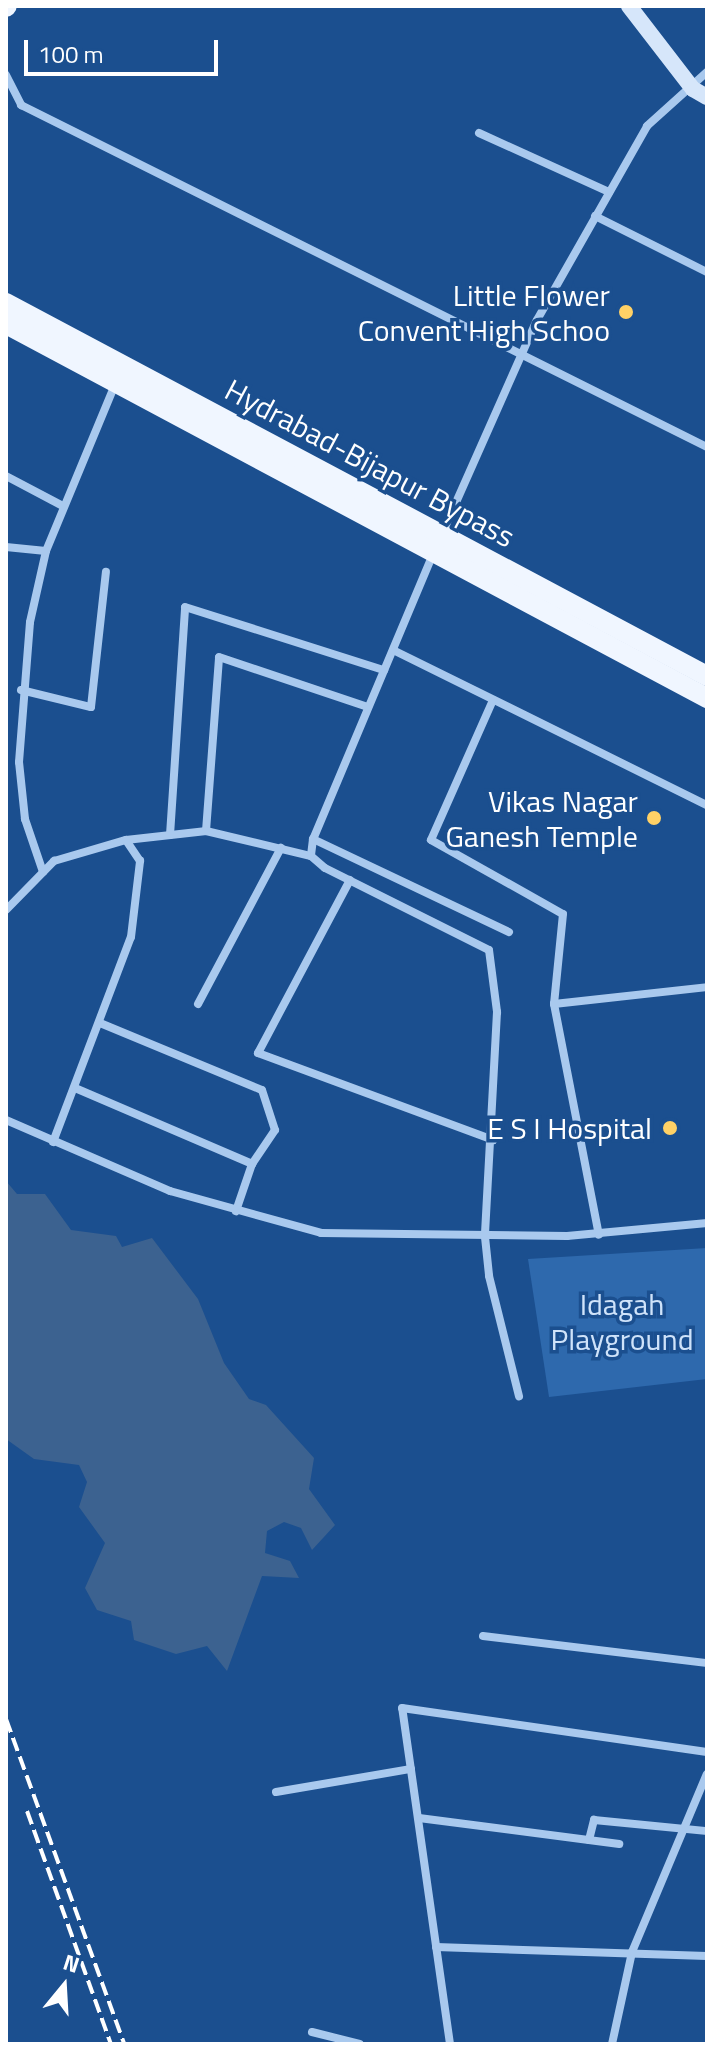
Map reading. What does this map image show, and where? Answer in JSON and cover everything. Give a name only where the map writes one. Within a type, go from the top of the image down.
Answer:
[{"type":"main road","points":[[629,6],[700,93]]},
{"type":"main road","name":"Hydrabad-Bijapur Bypass","points":[[6,303],[438,543],[707,676]]},
{"type":"main road","points":[[6,324],[438,543],[707,698]]},
{"type":"street","points":[[311,856],[313,839],[368,707],[523,351],[647,126],[700,93],[707,72]]},
{"type":"street","points":[[6,75],[21,105],[523,351],[707,447]]},
{"type":"street","points":[[479,133],[609,192]]},
{"type":"street","points":[[595,216],[707,272]]},
{"type":"street","points":[[43,872],[25,819],[19,762],[21,690],[46,551],[116,381]]},
{"type":"street","points":[[6,476],[63,506]]},
{"type":"street","points":[[6,547],[46,551]]},
{"type":"street","points":[[21,690],[91,707],[106,572]]},
{"type":"street","points":[[170,835],[185,607],[384,670]]},
{"type":"street","points":[[393,650],[707,805]]},
{"type":"street","points":[[206,831],[219,657],[368,707]]},
{"type":"street","points":[[493,700],[431,840],[563,914],[554,1004],[599,1235]]},
{"type":"street","points":[[6,910],[54,861],[126,840],[206,831],[311,856],[350,880],[489,950],[497,1012],[493,1140],[485,1237],[489,1276],[519,1396]]},
{"type":"street","points":[[313,839],[509,932]]},
{"type":"street","points":[[53,1142],[100,1023],[139,900],[140,861],[126,840]]},
{"type":"street","points":[[198,1004],[281,848]]},
{"type":"street","points":[[350,880],[258,1053],[493,1140]]},
{"type":"street","points":[[554,1004],[707,987]]},
{"type":"street","points":[[100,1023],[262,1090],[275,1130],[252,1164],[236,1211]]},
{"type":"street","points":[[75,1088],[252,1164]]},
{"type":"street","points":[[6,1120],[170,1191],[321,1233],[485,1237],[599,1235],[707,1223]]},
{"type":"street","points":[[483,1636],[707,1663]]},
{"type":"street","points":[[450,2044],[402,1708],[707,1752]]},
{"type":"street","points":[[276,1792],[411,1769]]},
{"type":"street","points":[[612,2044],[632,1952],[686,1831],[707,1774]]},
{"type":"street","points":[[419,1818],[619,1844]]},
{"type":"street","points":[[589,1840],[594,1820],[707,1831]]},
{"type":"street","points":[[436,1947],[707,1956]]},
{"type":"street","points":[[312,2032],[360,2044]]},
{"type":"green space","name":"Idagah Playground","points":[[707,1248],[707,1379],[549,1397],[528,1259]]},
{"type":"shaded area","points":[[6,1181],[17,1194],[45,1194],[71,1230],[116,1236],[122,1247],[152,1238],[198,1299],[224,1363],[249,1399],[266,1405],[314,1458],[309,1489],[335,1525],[312,1550],[301,1528],[284,1522],[267,1531],[265,1553],[290,1561],[299,1578],[262,1576],[227,1671],[207,1646],[176,1654],[134,1640],[131,1621],[97,1610],[85,1588],[105,1543],[79,1507],[87,1482],[79,1465],[34,1459],[6,1439]]},
{"type":"railway","points":[[6,1719],[124,2044]]},
{"type":"railway","points":[[27,1811],[111,2044]]},
{"type":"place","name":"Little Flower Convent High Schoo","points":[[626,312]]},
{"type":"place","name":"Vikas Nagar Ganesh Temple","points":[[654,818]]},
{"type":"place","name":"E S I Hospital","points":[[670,1128]]}]
